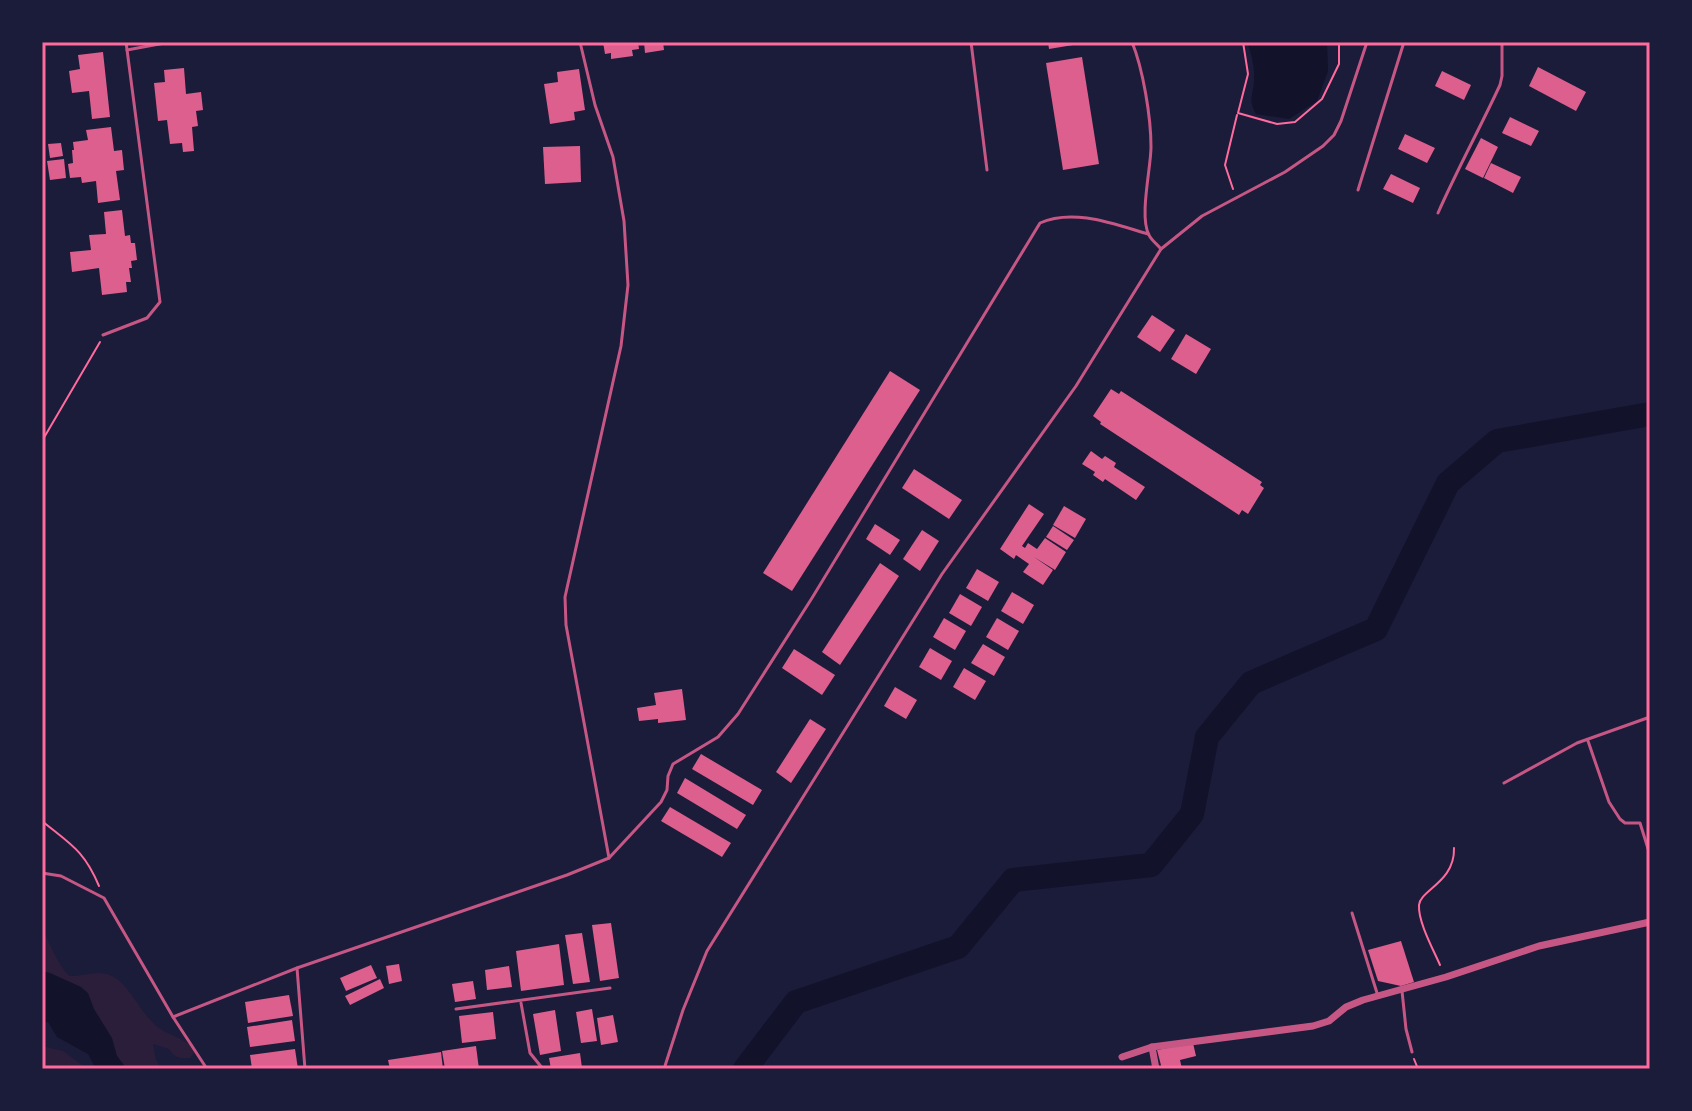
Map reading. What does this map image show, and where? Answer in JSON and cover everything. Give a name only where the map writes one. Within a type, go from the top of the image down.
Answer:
[{"type":"street","points":[[1122,1057],[1152,1047],[1313,1026],[1329,1021],[1346,1007],[1539,946],[1650,922]]},
{"type":"street","points":[[1152,1047],[1156,1069]]},
{"type":"lane","points":[[103,335],[147,318],[160,302],[126,42]]},
{"type":"lane","points":[[127,50],[170,42]]},
{"type":"lane","points":[[580,42],[595,105],[613,157],[624,221],[628,285],[621,346],[565,597],[566,625],[609,858]]},
{"type":"lane","points":[[971,42],[987,170]]},
{"type":"lane","points":[[1132,42],[1138,57],[1151,147],[1145,202],[1148,234]]},
{"type":"lane","points":[[664,1069],[707,951],[942,574],[1076,386],[1161,249],[1202,216],[1285,172],[1334,135],[1367,42]]},
{"type":"lane","points":[[1358,190],[1404,42]]},
{"type":"lane","points":[[1438,213],[1500,85],[1502,42]]},
{"type":"lane","points":[[173,1017],[297,968],[609,858],[661,802],[673,764],[718,737],[738,714],[1040,223],[1053,217],[1071,216],[1118,225],[1148,234],[1161,249]]},
{"type":"lane","points":[[1504,783],[1565,748],[1650,717]]},
{"type":"lane","points":[[1587,739],[1614,812],[1625,823],[1640,823],[1650,855]]},
{"type":"lane","points":[[42,873],[61,876],[104,898],[207,1069]]},
{"type":"lane","points":[[1352,913],[1378,997]]},
{"type":"lane","points":[[297,968],[305,1069]]},
{"type":"lane","points":[[456,1009],[610,988]]},
{"type":"lane","points":[[1402,991],[1412,1052]]},
{"type":"lane","points":[[521,1001],[530,1053],[543,1069]]},
{"type":"path","points":[[1235,198],[1225,165],[1248,74],[1243,42]]},
{"type":"path","points":[[1238,113],[1277,124],[1295,122],[1322,99],[1339,64],[1339,42]]},
{"type":"path","points":[[42,441],[103,335]]},
{"type":"path","points":[[42,821],[69,841],[90,864],[104,898]]},
{"type":"path","points":[[1446,977],[1429,941],[1419,905],[1420,900],[1445,876],[1454,859],[1454,848]]},
{"type":"shaded area","points":[[1247,42],[1327,42],[1328,71],[1317,101],[1289,119],[1256,114],[1252,101],[1254,67]]},
{"type":"shaded area","points":[[42,929],[69,976],[101,973],[112,976],[153,1022],[192,1047],[195,1052],[190,1058],[177,1057],[169,1049],[153,1044],[156,1060],[162,1069],[121,1069],[42,980]]},
{"type":"shaded area","points":[[42,971],[88,993],[112,1038],[117,1056],[127,1069],[96,1069],[88,1054],[57,1037],[48,1022],[42,1023]]},
{"type":"shaded area","points":[[42,1046],[63,1051],[87,1069],[45,1069]]},
{"type":"building","points":[[603,42],[638,42],[639,49],[632,50],[633,56],[611,59],[611,53],[605,54]]},
{"type":"building","points":[[644,42],[663,42],[664,50],[645,53]]},
{"type":"building","points":[[1048,42],[1079,42],[1079,44],[1049,49]]},
{"type":"building","points":[[103,52],[110,117],[92,119],[89,91],[72,93],[69,71],[80,69],[78,55]]},
{"type":"building","points":[[1082,57],[1099,164],[1063,170],[1046,63]]},
{"type":"building","points":[[1538,67],[1586,92],[1576,111],[1529,86]]},
{"type":"building","points":[[184,68],[186,94],[201,92],[203,110],[196,111],[198,126],[192,127],[194,151],[183,152],[182,143],[170,144],[167,120],[158,121],[154,83],[165,82],[164,70]]},
{"type":"building","points":[[579,69],[585,110],[574,112],[575,120],[550,124],[544,84],[558,82],[557,72]]},
{"type":"building","points":[[1442,71],[1471,85],[1464,100],[1435,86]]},
{"type":"building","points":[[1510,117],[1539,131],[1531,146],[1502,133]]},
{"type":"building","points":[[111,127],[114,151],[122,150],[124,170],[116,171],[120,200],[98,203],[96,181],[82,183],[81,177],[70,178],[68,164],[73,163],[73,142],[88,140],[86,130]]},
{"type":"building","points":[[1405,134],[1435,148],[1427,163],[1398,149]]},
{"type":"building","points":[[1481,138],[1498,147],[1483,178],[1465,169]]},
{"type":"building","points":[[61,143],[63,156],[50,158],[48,144]]},
{"type":"building","points":[[580,146],[581,182],[545,184],[543,147]]},
{"type":"building","points":[[64,159],[66,178],[50,180],[47,161]]},
{"type":"building","points":[[1491,163],[1521,177],[1513,193],[1484,178]]},
{"type":"building","points":[[1391,174],[1420,188],[1413,203],[1383,189]]},
{"type":"building","points":[[122,210],[125,236],[130,235],[131,243],[135,243],[137,260],[131,261],[131,282],[126,282],[127,292],[102,295],[99,268],[72,272],[70,252],[91,250],[89,235],[106,234],[104,212]]},
{"type":"building","points":[[1152,315],[1175,330],[1160,352],[1137,337]]},
{"type":"building","points":[[1186,334],[1211,349],[1196,374],[1171,359]]},
{"type":"building","points":[[890,371],[920,390],[792,591],[763,573]]},
{"type":"building","points":[[1111,389],[1119,394],[1121,391],[1262,482],[1260,485],[1264,488],[1248,514],[1242,510],[1239,515],[1100,424],[1093,416]]},
{"type":"building","points":[[1091,451],[1102,459],[1105,456],[1116,463],[1114,467],[1145,487],[1136,500],[1105,479],[1103,482],[1082,464]]},
{"type":"building","points":[[914,469],[962,500],[949,519],[902,488]]},
{"type":"building","points":[[1029,504],[1044,514],[1022,546],[1025,548],[1028,543],[1037,549],[1045,538],[1066,552],[1055,570],[1034,557],[1053,570],[1043,585],[1023,572],[1029,564],[1016,555],[1014,559],[1000,549]]},
{"type":"building","points":[[1064,506],[1086,519],[1075,538],[1053,525]]},
{"type":"building","points":[[875,524],[900,540],[890,555],[866,539]]},
{"type":"building","points":[[1053,526],[1074,540],[1067,550],[1046,537]]},
{"type":"building","points":[[922,530],[939,541],[920,571],[903,559]]},
{"type":"building","points":[[880,563],[899,576],[840,665],[822,652]]},
{"type":"building","points":[[977,569],[999,582],[988,601],[966,588]]},
{"type":"building","points":[[1012,592],[1034,605],[1023,624],[1001,611]]},
{"type":"building","points":[[960,594],[982,607],[971,626],[949,613]]},
{"type":"building","points":[[944,618],[966,631],[955,650],[933,637]]},
{"type":"building","points":[[997,618],[1019,631],[1008,650],[986,637]]},
{"type":"building","points":[[983,644],[1005,657],[994,676],[971,663]]},
{"type":"building","points":[[930,648],[952,661],[941,680],[919,667]]},
{"type":"building","points":[[794,649],[835,675],[822,695],[782,668]]},
{"type":"building","points":[[964,668],[986,681],[975,700],[953,687]]},
{"type":"building","points":[[895,687],[917,700],[906,719],[884,706]]},
{"type":"building","points":[[682,689],[686,720],[658,723],[658,719],[639,721],[637,708],[656,705],[654,693]]},
{"type":"building","points":[[810,719],[826,729],[791,783],[776,772]]},
{"type":"building","points":[[701,754],[762,790],[753,805],[692,769]]},
{"type":"building","points":[[685,778],[746,815],[737,829],[677,793]]},
{"type":"building","points":[[670,807],[731,843],[722,857],[661,821]]},
{"type":"building","points":[[611,923],[619,978],[600,981],[592,925]]},
{"type":"building","points":[[582,933],[590,982],[573,984],[565,935]]},
{"type":"building","points":[[1401,941],[1414,982],[1401,986],[1378,981],[1368,950]]},
{"type":"building","points":[[559,944],[564,985],[521,991],[516,951]]},
{"type":"building","points":[[399,964],[402,981],[389,984],[386,966]]},
{"type":"building","points":[[371,965],[377,978],[346,991],[340,978]]},
{"type":"building","points":[[509,966],[512,987],[487,990],[485,970]]},
{"type":"building","points":[[380,979],[384,988],[350,1005],[345,996]]},
{"type":"building","points":[[473,981],[476,999],[455,1002],[452,984]]},
{"type":"building","points":[[289,995],[293,1016],[248,1023],[245,1002]]},
{"type":"building","points":[[592,1009],[597,1041],[581,1043],[576,1012]]},
{"type":"building","points":[[555,1010],[561,1051],[540,1055],[533,1014]]},
{"type":"building","points":[[493,1012],[496,1039],[462,1043],[459,1016]]},
{"type":"building","points":[[613,1015],[618,1042],[601,1045],[597,1018]]},
{"type":"building","points":[[292,1020],[295,1041],[250,1047],[247,1027]]},
{"type":"building","points":[[1193,1043],[1196,1056],[1180,1060],[1182,1069],[1162,1069],[1157,1050]]},
{"type":"building","points":[[476,1046],[479,1069],[445,1069],[442,1051]]},
{"type":"building","points":[[295,1049],[298,1069],[252,1069],[250,1055]]},
{"type":"building","points":[[441,1052],[443,1069],[390,1069],[388,1060]]},
{"type":"building","points":[[580,1053],[582,1068],[551,1069],[549,1058]]},
{"type":"waterway","points":[[745,1069],[796,1002],[958,947],[1013,880],[1151,865],[1192,814],[1207,737],[1251,683],[1376,629],[1448,483],[1497,441],[1650,414]]}]
